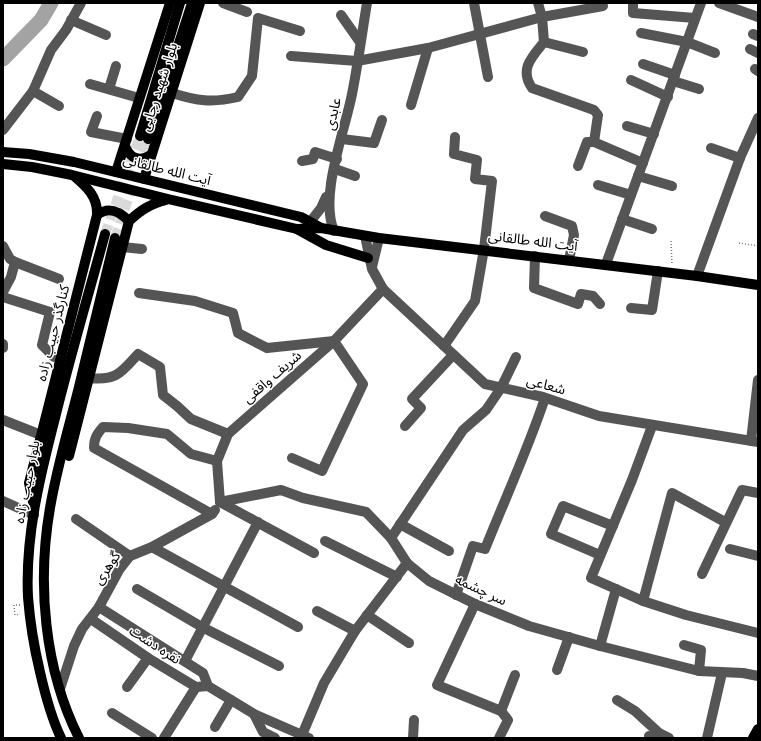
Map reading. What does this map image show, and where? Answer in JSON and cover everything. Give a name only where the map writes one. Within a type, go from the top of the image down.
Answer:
[{"type":"main road","name":"بلوار شهید رجایی","points":[[116,172],[170,3]]},
{"type":"main road","name":"بلوار شهید رجایی","points":[[180,3],[144,137],[192,3]]},
{"type":"main road","name":"بلوار شهید رجایی","points":[[144,178],[200,3]]},
{"type":"main road","points":[[126,143],[127,153],[135,158],[145,159],[151,155]]},
{"type":"main road","name":"آیت الله طالقانی","points":[[3,152],[29,154],[144,178],[301,217],[321,228]]},
{"type":"main road","name":"آیت الله طالقانی","points":[[3,164],[32,167],[72,175],[168,200],[297,229],[321,228],[379,238],[741,281],[758,281]]},
{"type":"main road","name":"کنارگذر حبیب زاده","points":[[34,511],[29,482],[97,215],[97,206],[93,195],[72,175]]},
{"type":"main road","points":[[50,509],[66,466],[129,221],[151,203],[168,200]]},
{"type":"main road","points":[[235,215],[238,201]]},
{"type":"main road","points":[[97,215],[108,210],[115,211],[129,221]]},
{"type":"main road","points":[[297,229],[326,245],[368,258]]},
{"type":"main road","name":"بلوار حبیب زاده","points":[[61,738],[44,693],[33,640],[28,596],[34,511],[43,462],[105,234]]},
{"type":"main road","name":"بلوار حبیب زاده","points":[[79,738],[71,723],[60,689],[48,638],[44,595],[50,509],[59,466],[115,238]]},
{"type":"main road","name":"آیت الله طالقانی","points":[[741,281],[758,285]]},
{"type":"main road","points":[[753,738],[758,730]]},
{"type":"street","points":[[3,130],[33,91],[51,50],[81,3]]},
{"type":"street","points":[[223,3],[247,12]]},
{"type":"street","name":"عابدی","points":[[334,231],[330,222],[328,209],[330,186],[352,93],[367,3]]},
{"type":"street","points":[[474,3],[481,33],[488,77]]},
{"type":"street","points":[[538,3],[542,17],[544,42],[530,58],[526,74],[527,80],[532,88],[594,110],[598,115],[594,142]]},
{"type":"street","points":[[606,264],[668,97],[700,3]]},
{"type":"street","points":[[719,3],[758,17]]},
{"type":"street","points":[[291,56],[357,61],[428,48],[542,17],[603,6]]},
{"type":"street","points":[[633,8],[695,18]]},
{"type":"street","points":[[341,15],[360,42]]},
{"type":"street","points":[[172,93],[191,99],[208,102],[238,97],[252,76],[258,18],[300,30]]},
{"type":"street","points":[[71,20],[106,36]]},
{"type":"street","points":[[641,33],[687,42],[715,53]]},
{"type":"street","points":[[544,42],[583,52]]},
{"type":"street","points":[[411,106],[428,48]]},
{"type":"street","points":[[643,64],[699,89]]},
{"type":"street","points":[[109,89],[116,66]]},
{"type":"street","points":[[631,80],[668,97]]},
{"type":"street","points":[[90,84],[139,98]]},
{"type":"street","points":[[33,91],[59,106]]},
{"type":"street","points":[[97,116],[91,132],[126,143]]},
{"type":"street","points":[[697,276],[740,158],[758,118]]},
{"type":"street","points":[[342,139],[374,143],[382,120]]},
{"type":"street","points":[[626,126],[654,134]]},
{"type":"street","points":[[444,346],[474,301],[484,250],[492,181],[475,179],[477,160],[454,154],[455,138]]},
{"type":"street","points":[[578,166],[587,142],[594,142],[643,163]]},
{"type":"street","points":[[711,148],[740,158]]},
{"type":"street","points":[[302,161],[313,159],[315,152],[355,176]]},
{"type":"street","points":[[638,176],[672,186]]},
{"type":"street","points":[[598,185],[631,195]]},
{"type":"street","points":[[310,222],[321,208],[330,186]]},
{"type":"street","points":[[545,216],[572,226],[574,236],[570,260]]},
{"type":"street","points":[[622,219],[652,229]]},
{"type":"street","name":"شعاعی","points":[[365,236],[368,258],[383,289],[485,384],[545,398],[599,416],[755,442]]},
{"type":"street","points":[[372,269],[379,238]]},
{"type":"street","points":[[3,246],[10,259],[15,262],[59,279]]},
{"type":"street","points":[[122,247],[142,249]]},
{"type":"street","points":[[535,256],[534,288],[578,304],[581,294],[593,296],[600,304]]},
{"type":"street","points":[[3,292],[11,277],[15,262]]},
{"type":"street","points":[[631,308],[652,310],[658,271]]},
{"type":"street","name":"شریف واقفی","points":[[220,502],[217,461],[228,434],[334,341],[383,289]]},
{"type":"street","points":[[139,293],[195,301],[233,313],[238,333],[267,348],[334,341],[363,384],[322,472],[292,458]]},
{"type":"street","points":[[3,297],[50,312],[42,345],[54,357]]},
{"type":"street","points":[[89,378],[104,380],[121,373],[138,354],[160,367],[163,395],[191,419],[228,434]]},
{"type":"street","points":[[405,426],[421,408],[412,399],[453,355]]},
{"type":"street","points":[[391,538],[463,430],[486,410],[501,388],[516,357]]},
{"type":"street","points":[[755,442],[758,380]]},
{"type":"street","points":[[456,595],[473,546],[485,549],[514,476],[532,438],[545,398]]},
{"type":"street","points":[[3,420],[41,435]]},
{"type":"street","points":[[652,426],[591,578],[643,601],[686,615],[758,633]]},
{"type":"street","points":[[212,514],[94,448],[95,437],[103,427],[128,428],[167,434],[191,454],[217,461]]},
{"type":"street","name":"سر چشمه","points":[[220,502],[281,490],[303,498],[366,512],[391,538],[407,563],[429,581],[475,604],[529,626],[698,671],[744,673],[758,676]]},
{"type":"street","points":[[702,574],[742,490],[758,493]]},
{"type":"street","points":[[643,601],[672,492],[726,522]]},
{"type":"street","points":[[3,500],[34,511]]},
{"type":"street","points":[[220,502],[314,553]]},
{"type":"street","name":"گوهری","points":[[60,689],[74,646],[82,630],[99,607],[119,570],[130,556],[152,547],[212,514],[220,502]]},
{"type":"street","points":[[600,556],[551,534],[563,506],[613,526]]},
{"type":"street","points":[[76,519],[130,556]]},
{"type":"street","points":[[185,661],[202,626],[258,522]]},
{"type":"street","points":[[400,524],[450,552]]},
{"type":"street","points":[[325,541],[397,576]]},
{"type":"street","points":[[152,547],[298,627]]},
{"type":"street","points":[[730,549],[758,556]]},
{"type":"street","points":[[305,737],[324,683],[355,631],[407,563]]},
{"type":"street","points":[[137,589],[202,626],[279,666]]},
{"type":"street","points":[[600,646],[616,589]]},
{"type":"street","points":[[475,604],[437,685],[501,711],[508,720],[499,738]]},
{"type":"street","name":"نقره دشت","points":[[99,607],[203,673],[208,686],[254,714],[305,737]]},
{"type":"street","points":[[317,610],[355,631]]},
{"type":"street","points":[[103,628],[105,618],[112,615]]},
{"type":"street","points":[[368,615],[409,643]]},
{"type":"street","name":"نقره دشت","points":[[91,619],[148,658],[196,687]]},
{"type":"street","points":[[557,670],[569,637]]},
{"type":"street","points":[[684,644],[701,650],[698,671]]},
{"type":"street","points":[[127,687],[148,658]]},
{"type":"street","points":[[707,738],[722,673]]},
{"type":"street","points":[[501,711],[515,675]]},
{"type":"street","points":[[164,738],[196,687],[208,686]]},
{"type":"street","points":[[215,727],[231,700]]},
{"type":"street","points":[[617,700],[635,711],[659,733],[669,738]]},
{"type":"street","points":[[112,713],[152,738]]},
{"type":"street","points":[[254,714],[261,735],[274,738]]},
{"type":"street","points":[[413,738],[414,720]]},
{"type":"path","points":[[671,241],[673,273]]},
{"type":"path","points":[[739,243],[758,246]]},
{"type":"path","points":[[14,605],[15,615]]},
{"type":"waterway","points":[[3,59],[41,20],[51,3]]},
{"type":"tunnel","points":[[105,234],[140,136]]},
{"type":"tunnel","points":[[115,238],[148,139]]}]
